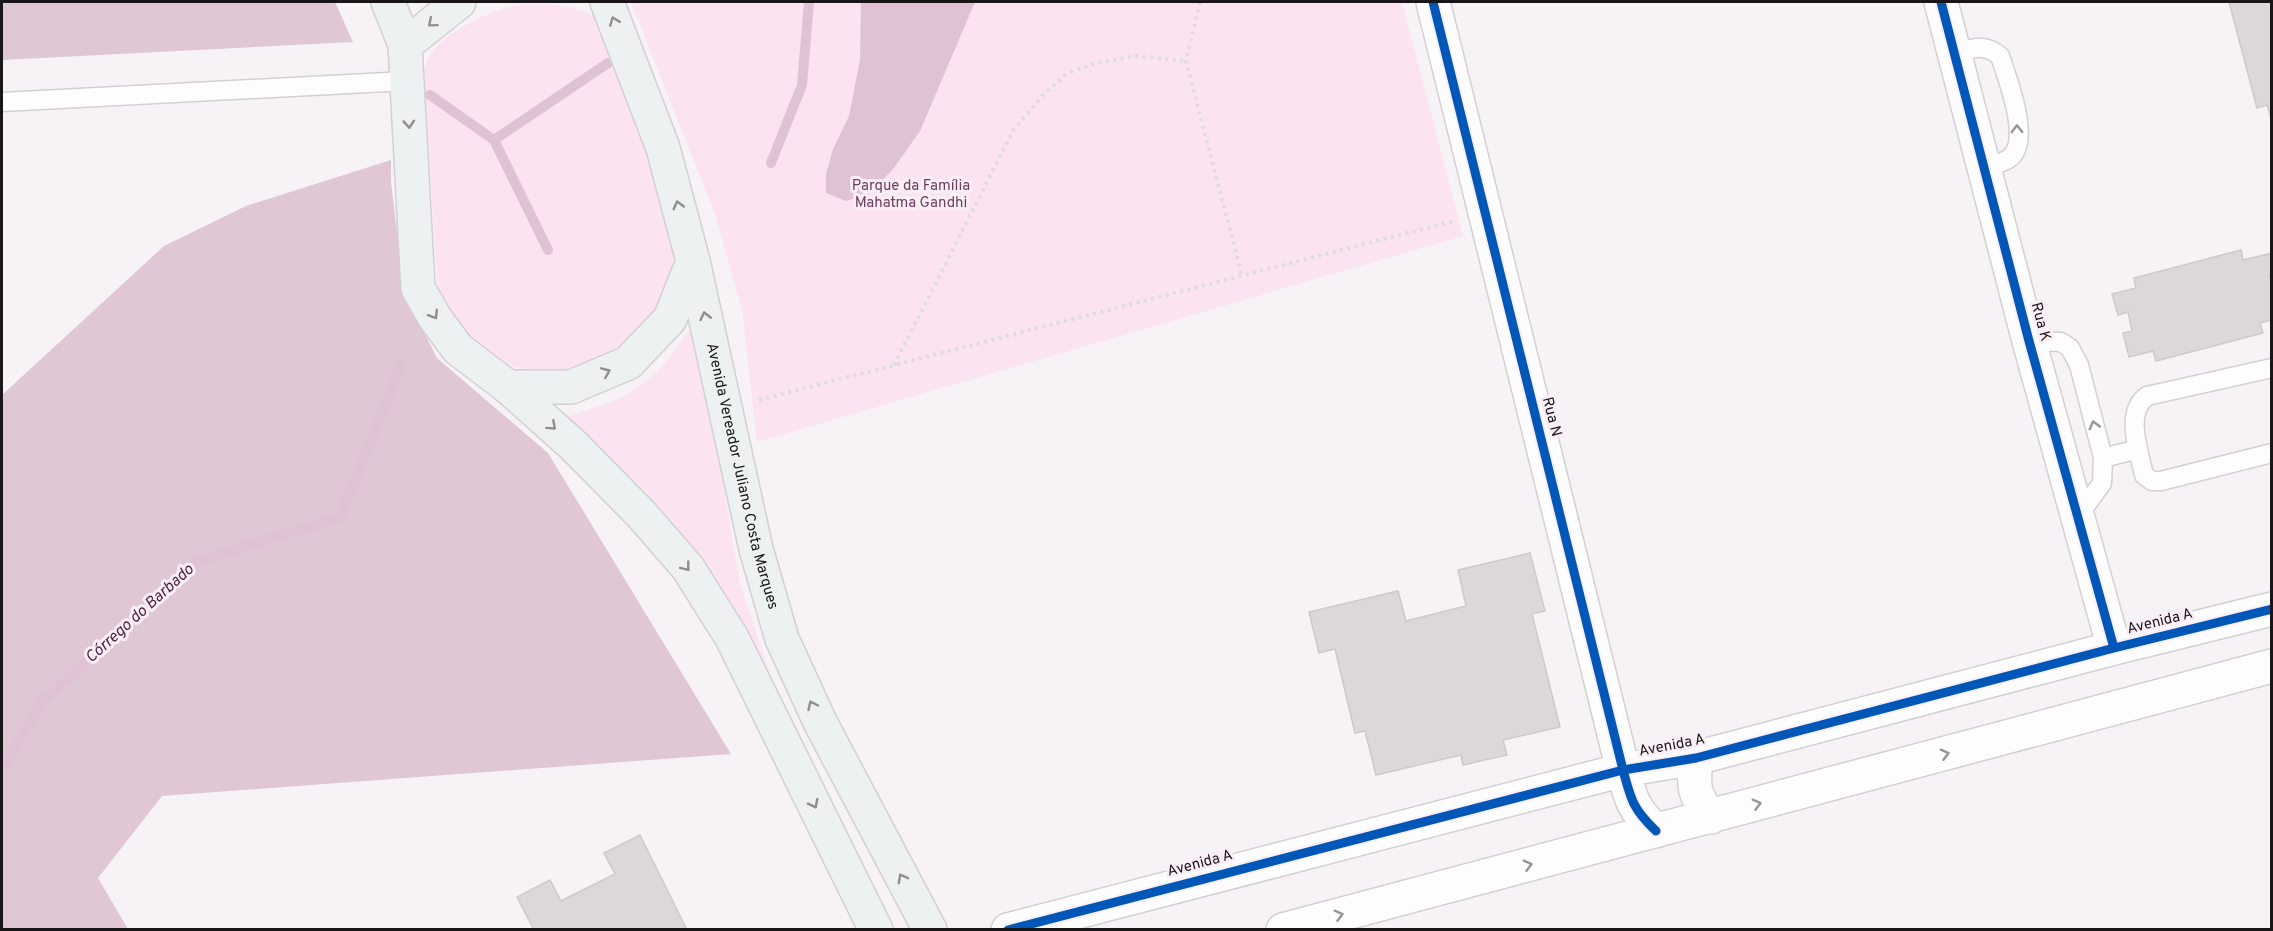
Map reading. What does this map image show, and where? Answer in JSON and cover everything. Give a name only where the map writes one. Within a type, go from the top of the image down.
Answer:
[{"type":"main road","points":[[388,2],[405,45],[418,288],[435,318],[458,349],[508,387],[573,445],[640,514],[688,568],[732,638],[876,930]]},
{"type":"main road","points":[[405,45],[459,2]]},
{"type":"main road","name":"Avenida Vereador Juliano Costa Marques","points":[[607,2],[663,148],[693,261],[756,549],[782,639],[820,722],[930,930]]},
{"type":"main road","points":[[508,387],[571,387],[628,363],[670,319],[693,261]]},
{"type":"street","name":"Rua N","points":[[1433,2],[1623,770],[1635,807],[1656,831]]},
{"type":"street","name":"Rua K","points":[[1941,2],[2029,341],[2114,648]]},
{"type":"street","name":"Avenida A","points":[[1008,930],[1623,770],[1696,758],[2271,609]]},
{"type":"street","points":[[1282,930],[2271,666]]},
{"type":"street","points":[[1696,758],[1694,790],[1698,801],[1711,817]]},
{"type":"lane","points":[[1954,53],[1982,46],[1993,50],[2000,56],[2017,113],[2019,129],[2017,146],[2012,156],[1999,163],[1984,166]]},
{"type":"lane","points":[[2,102],[406,81]]},
{"type":"lane","points":[[2029,341],[2061,342],[2070,348],[2079,365],[2103,458],[2102,483],[2078,516]]},
{"type":"lane","points":[[2271,368],[2147,396],[2141,401],[2134,414],[2144,475],[2152,481],[2161,481],[2271,453]]},
{"type":"lane","points":[[2103,458],[2138,449]]},
{"type":"path","points":[[1200,2],[1186,61],[1242,276]]},
{"type":"path","points":[[894,366],[1014,129],[1044,94],[1068,72],[1096,63],[1136,56],[1186,61]]},
{"type":"path","points":[[726,409],[1485,213]]},
{"type":"green space","name":"Parque da Família Mahatma Gandhi","points":[[631,2],[1402,2],[1463,236],[757,442],[742,310],[716,217]]},
{"type":"green space","points":[[523,4],[573,8],[601,20],[664,192],[675,237],[670,281],[654,313],[619,353],[578,370],[552,373],[515,367],[481,350],[444,307],[437,280],[424,72],[427,61],[438,45],[460,29],[485,16]]},
{"type":"green space","points":[[696,321],[740,584],[779,701],[716,585],[647,493],[567,417],[603,405],[646,382],[670,357]]},
{"type":"shaded area","points":[[2,2],[335,2],[353,42],[2,60]]},
{"type":"shaded area","points":[[861,2],[975,2],[920,131],[894,168],[870,193],[846,201],[826,193],[826,174],[833,149],[849,116],[860,60]]},
{"type":"shaded area","points":[[391,160],[391,182],[404,292],[437,358],[548,453],[731,754],[162,796],[98,878],[128,929],[2,930],[2,395],[164,246],[246,206]]},
{"type":"building","points":[[2229,2],[2272,2],[2272,121],[2267,105],[2257,108]]},
{"type":"building","points":[[2241,250],[2243,260],[2272,253],[2272,275],[2269,275],[2272,284],[2272,320],[2260,323],[2263,333],[2156,361],[2153,351],[2129,357],[2123,333],[2132,331],[2128,312],[2118,315],[2112,294],[2136,288],[2134,278]]},
{"type":"building","points":[[1530,553],[1545,611],[1532,614],[1560,727],[1503,740],[1507,755],[1463,765],[1461,755],[1376,775],[1365,731],[1355,733],[1335,649],[1319,653],[1309,612],[1398,591],[1406,621],[1466,606],[1458,570]]},
{"type":"building","points":[[640,835],[687,930],[534,930],[517,897],[550,880],[561,901],[615,874],[604,853]]},
{"type":"waterway","name":"Córrego do Barbado","points":[[771,163],[802,85],[809,2]]},
{"type":"waterway","points":[[430,95],[494,140],[608,63]]},
{"type":"waterway","points":[[494,140],[548,250]]},
{"type":"waterway","name":"Córrego do Barbado","points":[[2,770],[42,702],[198,561],[340,517],[401,366]]},
{"type":"cycle path","points":[[1433,2],[1626,780],[1638,810],[1656,831]]},
{"type":"cycle path","points":[[1941,2],[2029,341],[2114,648]]},
{"type":"cycle path","points":[[1008,930],[1623,770],[1696,758],[2114,648],[2272,609]]}]
